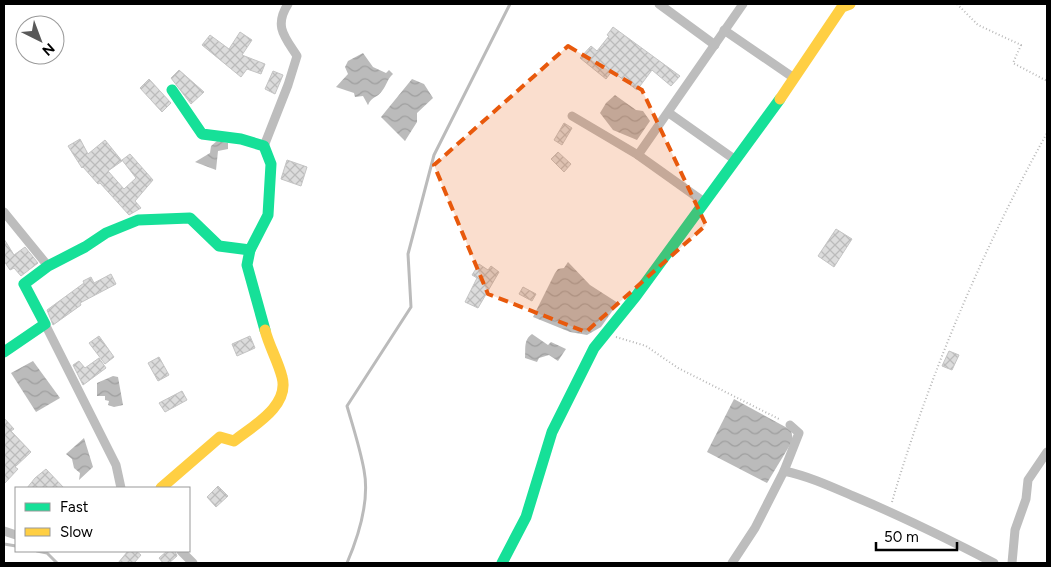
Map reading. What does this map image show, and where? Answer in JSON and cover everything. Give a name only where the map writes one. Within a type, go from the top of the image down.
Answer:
[{"type":"street","points":[[162,487],[220,437],[234,441],[267,416],[279,402],[283,379],[268,341],[247,264],[250,250],[268,214],[271,164],[264,146],[288,86],[297,56],[282,32],[280,16],[288,4]]},
{"type":"street","points":[[659,4],[715,45]]},
{"type":"street","points":[[638,155],[669,113],[742,4]]},
{"type":"street","points":[[502,563],[526,517],[542,470],[552,432],[582,372],[604,335],[636,296],[734,158],[794,78],[842,7],[850,4]]},
{"type":"street","points":[[724,30],[794,78]]},
{"type":"street","points":[[172,90],[202,134],[241,140],[264,146]]},
{"type":"street","points":[[669,113],[734,158]]},
{"type":"street","points":[[572,116],[638,155],[704,202]]},
{"type":"street","points":[[4,212],[48,266]]},
{"type":"street","points":[[121,487],[116,465],[24,284],[48,266],[85,247],[106,233],[138,220],[190,218],[219,246],[250,250]]},
{"type":"street","points":[[4,352],[45,324]]},
{"type":"street","points":[[732,563],[755,528],[784,470],[799,433],[790,425]]},
{"type":"street","points":[[1012,563],[1015,530],[1026,499],[1028,480],[1047,452]]},
{"type":"street","points":[[784,470],[801,474],[889,512],[994,563]]},
{"type":"street","points":[[182,552],[193,563]]},
{"type":"path","points":[[957,4],[978,25],[1021,45],[1013,63],[1047,81]]},
{"type":"path","points":[[889,512],[911,436],[936,374],[999,229],[1047,133]]},
{"type":"path","points":[[604,335],[646,346],[678,368],[790,425]]},
{"type":"highlighted area","points":[[568,46],[642,90],[706,225],[586,332],[488,294],[434,165]]},
{"type":"water","points":[[363,53],[373,67],[386,73],[389,70],[393,74],[382,91],[368,105],[363,96],[355,97],[354,93],[336,87],[348,74],[345,67],[348,61]]},
{"type":"water","points":[[412,79],[424,84],[433,98],[417,113],[417,122],[405,141],[381,117]]},
{"type":"water","points":[[615,95],[636,110],[643,111],[650,121],[637,140],[613,130],[600,113],[606,103]]},
{"type":"water","points":[[217,141],[228,143],[228,149],[218,151],[216,170],[195,162],[210,153],[211,146]]},
{"type":"water","points":[[568,262],[590,285],[618,303],[601,327],[587,335],[570,332],[533,317],[555,273],[558,269],[564,268]]},
{"type":"water","points":[[532,334],[548,345],[551,342],[566,349],[558,361],[549,355],[539,358],[537,362],[525,358],[526,342]]},
{"type":"water","points":[[33,361],[60,398],[36,412],[11,373]]},
{"type":"water","points":[[113,376],[118,377],[123,405],[114,407],[108,405],[109,401],[105,400],[105,396],[97,396],[97,383]]},
{"type":"water","points":[[734,399],[791,430],[793,440],[767,483],[707,452]]},
{"type":"water","points":[[84,438],[93,467],[79,480],[80,473],[74,468],[72,459],[66,454]]},
{"type":"building","points":[[613,27],[680,76],[671,86],[652,70],[637,90],[612,71],[606,79],[580,58],[591,46],[597,51],[609,36],[607,35]]},
{"type":"building","points":[[240,32],[252,40],[242,55],[265,64],[261,74],[247,69],[241,77],[202,45],[210,35],[229,49]]},
{"type":"building","points":[[179,70],[204,92],[191,104],[171,78]]},
{"type":"building","points":[[273,71],[283,75],[275,94],[265,89]]},
{"type":"building","points":[[149,79],[171,103],[162,112],[140,88]]},
{"type":"building","points":[[564,123],[572,128],[562,145],[554,140]]},
{"type":"building","points":[[80,139],[88,154],[105,140],[122,161],[108,171],[124,189],[136,178],[122,160],[130,154],[153,180],[135,201],[141,208],[129,215],[100,183],[98,184],[82,168],[68,146]]},
{"type":"building","points":[[558,152],[571,164],[564,172],[551,159]]},
{"type":"building","points":[[287,160],[307,167],[301,186],[281,179]]},
{"type":"building","points":[[836,229],[852,239],[834,267],[818,256]]},
{"type":"building","points":[[4,239],[14,255],[25,247],[38,263],[21,276],[14,268],[10,270],[4,261]]},
{"type":"building","points":[[479,264],[488,270],[491,266],[499,272],[478,308],[465,302],[477,278],[472,275]]},
{"type":"building","points":[[111,274],[116,284],[80,303],[81,305],[53,325],[47,310],[84,283],[83,281],[91,277],[94,283]]},
{"type":"building","points":[[523,287],[536,294],[532,301],[519,294]]},
{"type":"building","points":[[99,336],[114,357],[105,364],[89,343]]},
{"type":"building","points":[[250,336],[255,348],[237,356],[232,344]]},
{"type":"building","points":[[949,351],[959,355],[952,370],[942,366]]},
{"type":"building","points":[[159,357],[169,375],[158,381],[148,363]]},
{"type":"building","points":[[99,358],[106,368],[83,385],[73,365],[79,361],[85,368]]},
{"type":"building","points":[[182,391],[187,400],[165,412],[159,403]]},
{"type":"building","points":[[4,418],[14,429],[11,431],[31,452],[15,467],[18,469],[4,484]]},
{"type":"building","points":[[46,469],[63,487],[28,487]]},
{"type":"building","points":[[218,486],[228,496],[216,507],[207,497]]},
{"type":"building","points":[[127,552],[137,552],[141,555],[134,563],[118,563]]},
{"type":"building","points":[[166,552],[175,552],[177,556],[169,563],[163,563],[159,558]]},
{"type":"waterway","points":[[347,563],[356,541],[366,494],[362,462],[347,406],[411,307],[408,254],[434,155],[510,4]]},
{"type":"waterway","points":[[4,544],[15,546]]},
{"type":"waterway","points":[[42,552],[47,553],[57,563]]},
{"type":"traffic: fast","points":[[172,90],[202,134],[241,139],[264,146],[271,164],[268,215],[250,250],[247,265],[265,330]]},
{"type":"traffic: fast","points":[[502,563],[526,517],[552,432],[594,348],[636,296],[780,99]]},
{"type":"traffic: fast","points":[[4,352],[45,324],[24,284],[48,266],[85,247],[106,233],[138,220],[190,218],[219,246],[250,250]]},
{"type":"traffic: slow","points":[[780,99],[842,7],[850,4]]},
{"type":"traffic: slow","points":[[162,487],[220,437],[234,441],[260,422],[281,397],[282,377],[265,330]]}]
